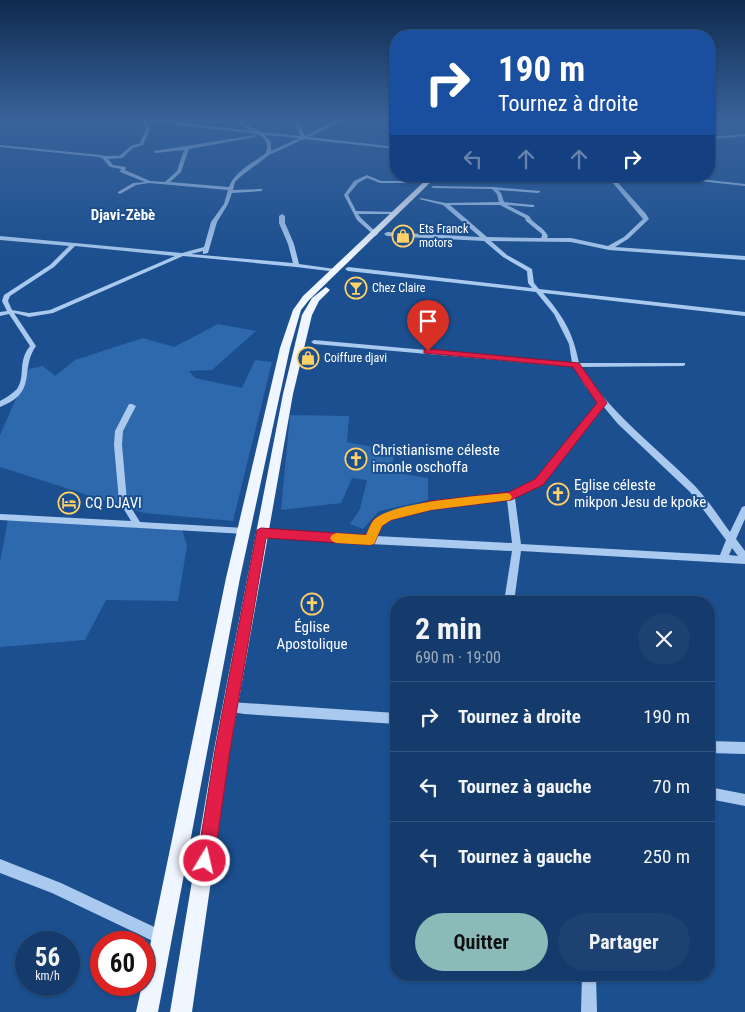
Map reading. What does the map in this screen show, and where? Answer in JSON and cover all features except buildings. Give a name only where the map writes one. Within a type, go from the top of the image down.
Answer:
[{"type":"main road","points":[[381,234],[397,213],[432,182]]},
{"type":"main road","points":[[147,1012],[207,701],[233,578],[246,531],[285,348],[297,310],[306,298],[342,270],[421,199],[433,182]]},
{"type":"main road","points":[[181,1012],[230,706],[288,394],[307,315],[315,300],[342,270]]},
{"type":"street","points":[[122,166],[124,168],[121,171],[149,182],[230,190],[260,190]]},
{"type":"street","points":[[166,184],[179,172],[181,166]]},
{"type":"street","points":[[203,258],[214,222],[226,204],[230,190],[238,176],[251,166]]},
{"type":"street","points":[[390,182],[380,182],[370,176],[362,177],[346,195],[348,203],[355,212],[381,234],[579,241],[609,248],[745,258]]},
{"type":"street","points":[[120,193],[135,184],[149,182]]},
{"type":"street","points":[[449,182],[538,192]]},
{"type":"street","points":[[609,248],[626,238],[646,219],[614,182]]},
{"type":"street","points":[[715,182],[745,185]]},
{"type":"street","points":[[479,183],[494,188],[499,193],[502,204],[527,217],[544,233],[546,236],[543,240]]},
{"type":"street","points":[[421,199],[445,204],[532,206]]},
{"type":"street","points":[[445,204],[505,256],[530,270],[532,283],[557,313],[572,344],[576,365],[602,403],[693,490],[732,539],[745,559]]},
{"type":"street","points":[[355,212],[397,213]]},
{"type":"street","points":[[282,216],[282,223],[291,244],[296,265]]},
{"type":"street","points":[[0,238],[296,265],[745,314]]},
{"type":"street","points":[[0,405],[18,392],[23,384],[26,354],[33,346],[26,331],[9,312],[5,301],[7,295],[15,288],[52,266],[73,245]]},
{"type":"street","points":[[0,314],[18,311],[21,314],[29,315],[51,312],[181,255],[206,248]]},
{"type":"street","points":[[314,342],[576,365],[683,364]]},
{"type":"street","points":[[370,540],[377,524],[388,517],[431,506],[511,496],[539,482],[602,403]]},
{"type":"street","points":[[132,406],[119,431],[118,445],[123,500],[137,524]]},
{"type":"street","points":[[510,596],[518,548],[511,496]]},
{"type":"street","points":[[723,558],[745,509]]},
{"type":"street","points":[[0,516],[246,531]]},
{"type":"street","points":[[261,533],[745,559]]},
{"type":"street","points":[[230,706],[244,709],[390,719]]},
{"type":"street","points":[[715,747],[745,748]]},
{"type":"street","points":[[715,794],[745,800]]},
{"type":"street","points":[[0,866],[56,888],[162,938]]},
{"type":"street","points":[[589,981],[589,1012]]},
{"type":"shaded area","points":[[218,324],[256,331],[212,370],[189,371],[195,378],[242,388],[255,360],[272,362],[233,521],[144,513],[0,467],[0,435],[29,369],[43,366],[55,376],[75,360],[143,338],[174,347]]},
{"type":"shaded area","points":[[290,415],[349,416],[347,442],[394,451],[392,472],[428,478],[428,500],[379,511],[363,529],[350,524],[360,509],[367,480],[352,478],[341,503],[281,510]]},
{"type":"shaded area","points":[[9,514],[181,526],[187,546],[178,601],[106,600],[85,640],[0,647],[0,562]]},
{"type":"slow traffic","points":[[336,538],[370,540],[377,524],[388,517],[431,506],[507,497]]},
{"type":"place","name":"Ets Franck motors","points":[[403,236]]},
{"type":"place","name":"Chez Claire","points":[[356,288]]},
{"type":"place","name":"Coiffure djavi","points":[[308,358]]},
{"type":"place","name":"Christianisme céleste imonle oschoffa","points":[[356,459]]},
{"type":"place","name":"Eglise céleste mikpon Jesu de kpoke","points":[[558,494]]},
{"type":"place","name":"CQ DJAVI","points":[[69,503]]},
{"type":"place","name":"Église Apostolique","points":[[312,604]]},
{"type":"district","name":"Djavi-Zèbè","points":[[123,215]]},
{"type":"route","points":[[205,861],[222,750],[261,533],[370,540],[377,524],[388,517],[431,506],[511,496],[529,489],[539,482],[602,403],[576,365],[428,351]]}]
